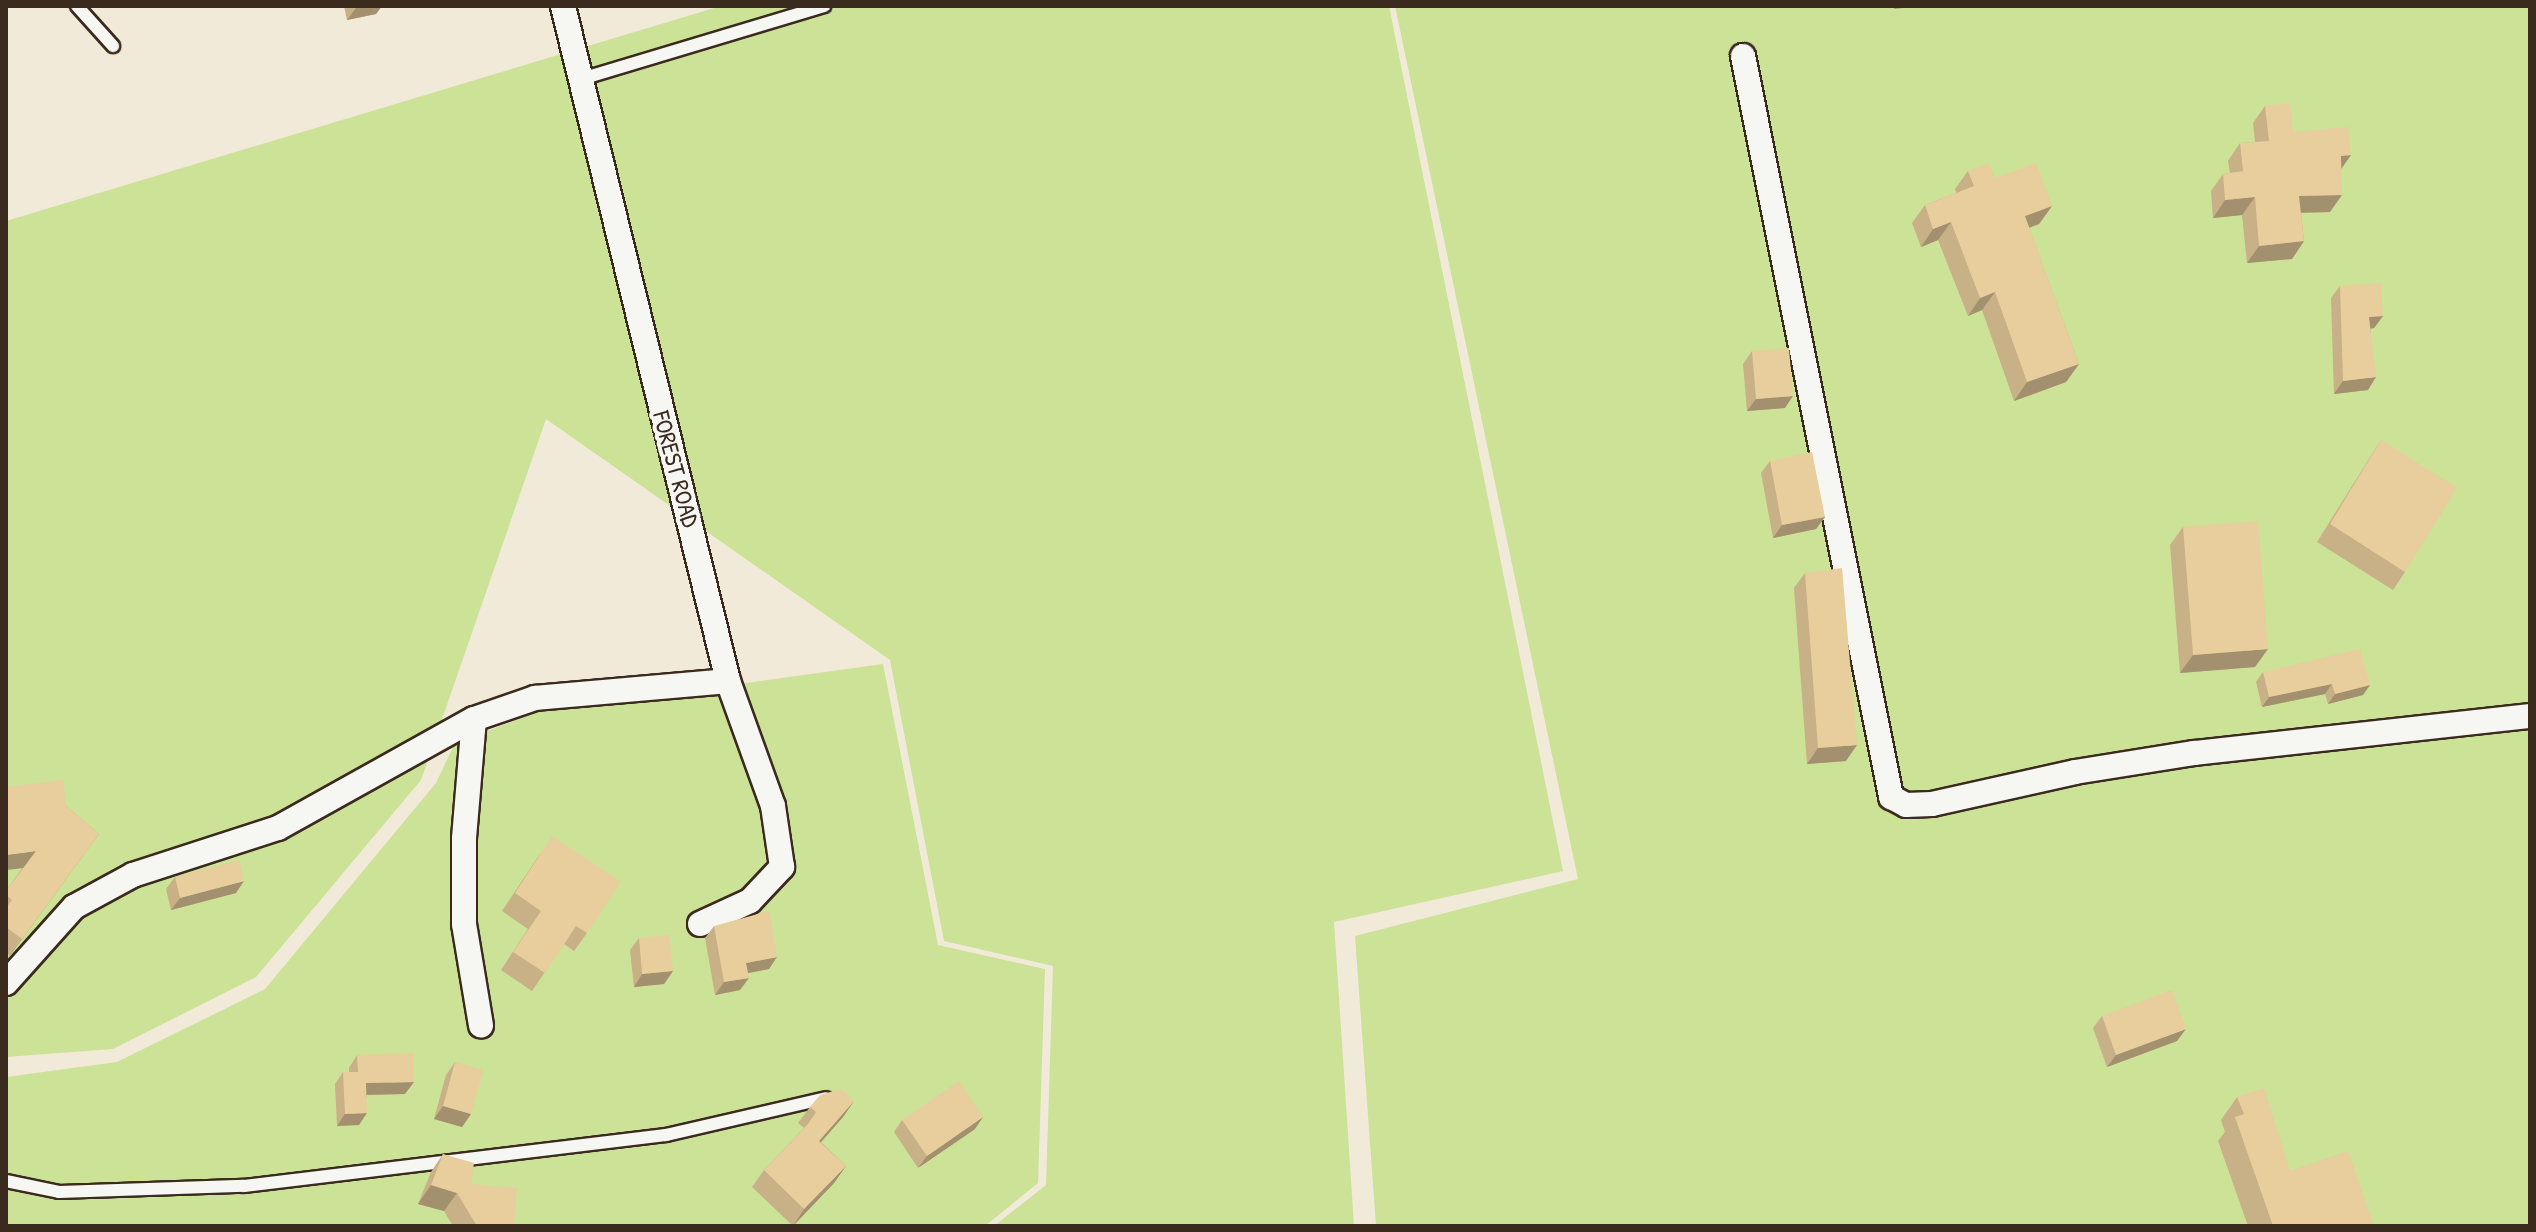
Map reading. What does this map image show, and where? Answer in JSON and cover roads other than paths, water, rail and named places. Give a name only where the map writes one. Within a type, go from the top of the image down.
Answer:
[{"type":"street","name":"FOREST ROAD","points":[[563,6],[728,681],[773,806],[782,867],[750,901],[700,924]]},
{"type":"street","points":[[1743,56],[1891,797],[1906,805],[1932,804],[2194,753],[2530,716]]},
{"type":"street","points":[[6,983],[74,907],[133,875],[278,828],[474,719],[535,698],[728,681]]},
{"type":"street","points":[[474,719],[464,839],[464,924],[481,1026]]},
{"type":"lane","points":[[77,6],[113,46]]},
{"type":"lane","points":[[581,79],[824,6]]},
{"type":"lane","points":[[6,1181],[59,1192],[244,1186],[666,1135],[826,1098]]}]
